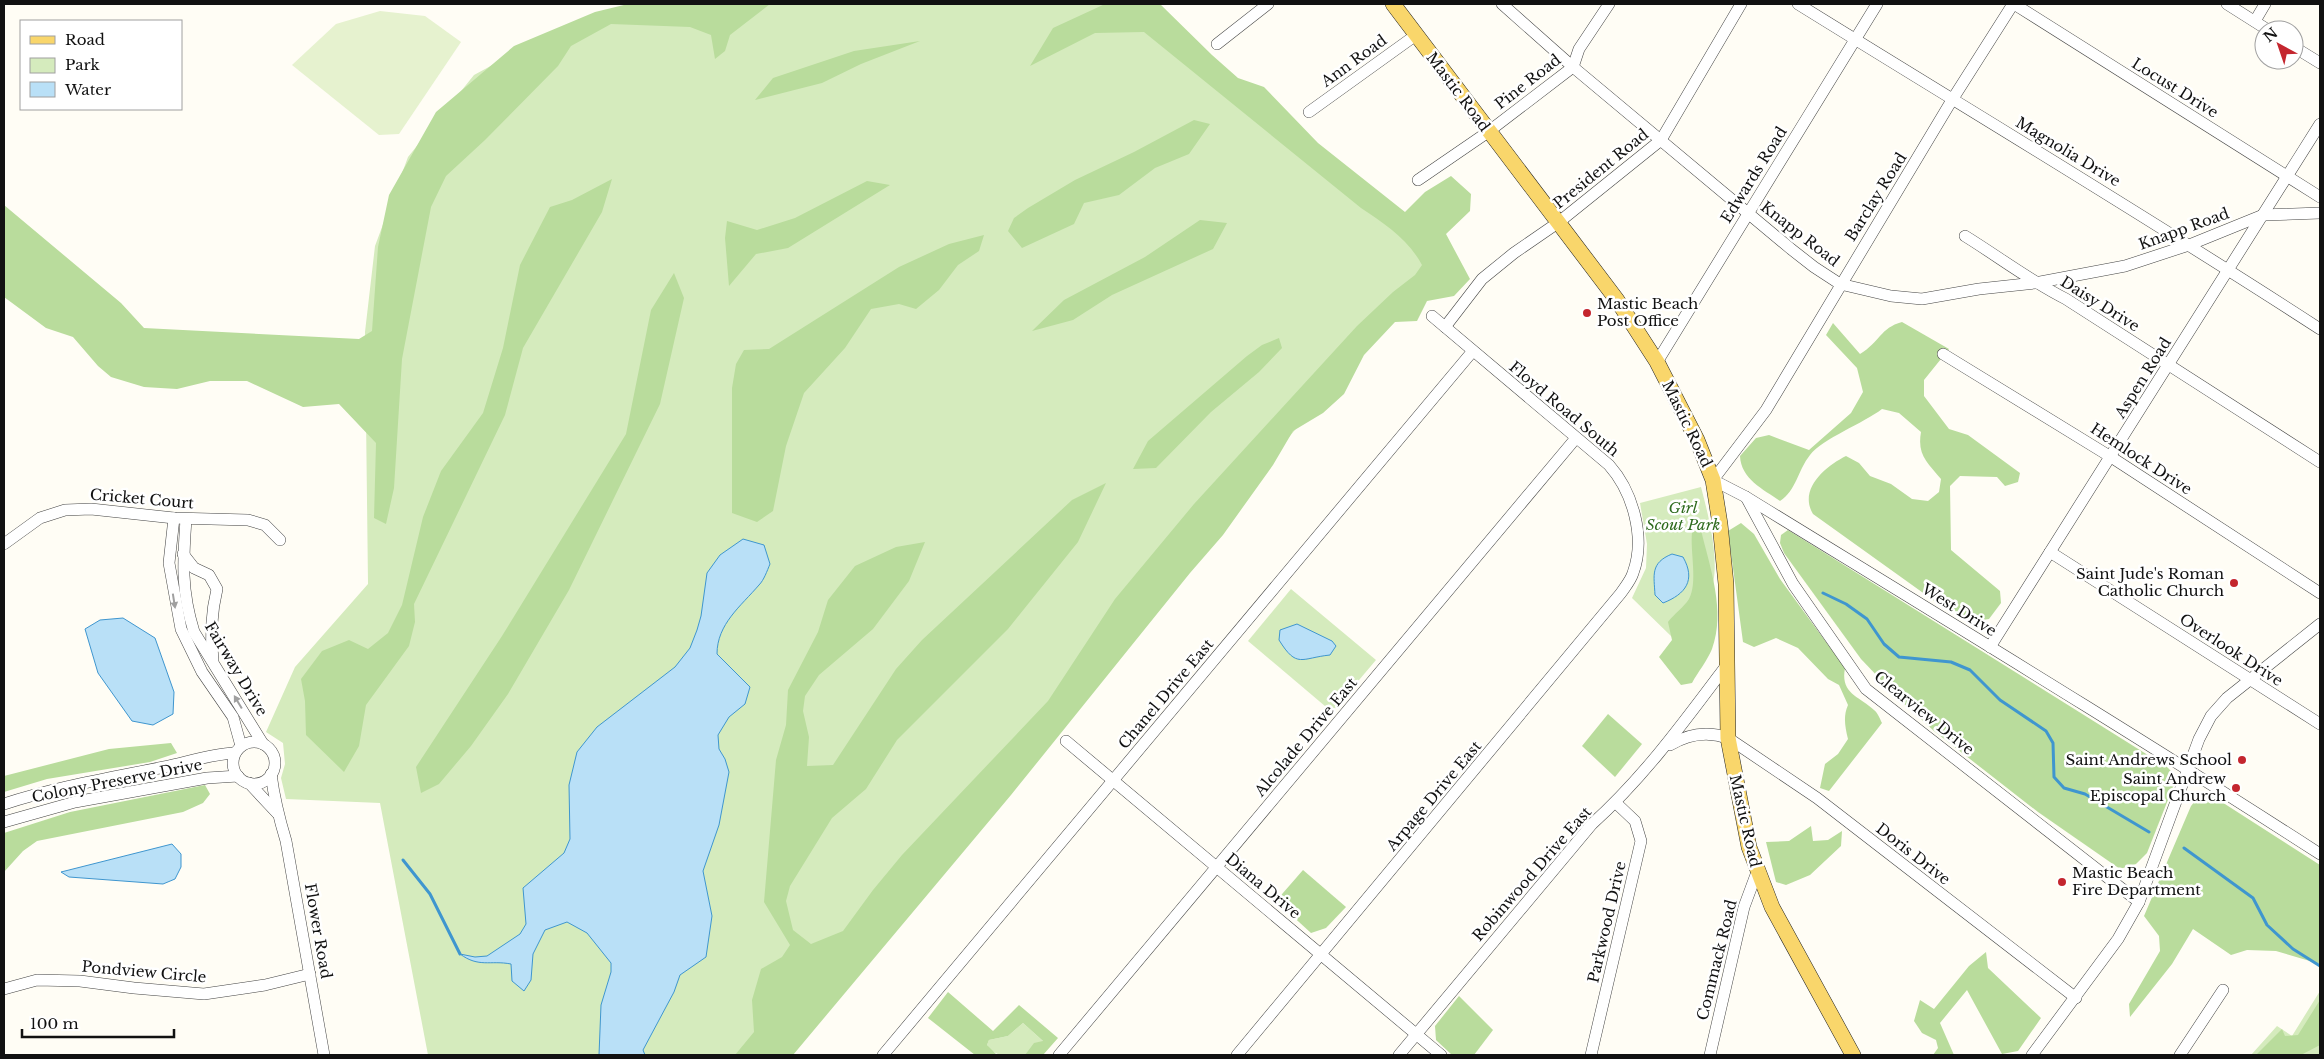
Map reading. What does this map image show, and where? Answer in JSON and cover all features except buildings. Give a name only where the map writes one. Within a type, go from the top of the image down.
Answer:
[{"type":"main road","name":"Mastic Road","points":[[1393,4],[1488,132],[1618,300],[1657,362],[1697,440],[1713,480],[1720,524],[1726,584],[1728,738],[1741,808],[1757,872],[1792,947],[1853,1055]]},
{"type":"street","points":[[1217,44],[1268,4]]},
{"type":"street","name":"Knapp Road","points":[[1502,4],[1573,67],[1814,267],[1840,284],[1891,296],[1922,298],[2035,283],[2125,266],[2189,245],[2264,215],[2320,213]]},
{"type":"street","name":"Pine Road","points":[[1418,180],[1488,132],[1573,67],[1579,49],[1609,4]]},
{"type":"street","name":"President Road","points":[[1445,326],[1482,278],[1559,222],[1661,140],[1741,4]]},
{"type":"street","name":"Magnolia Drive","points":[[1798,4],[2066,170],[2135,210],[2320,329]]},
{"type":"street","name":"Edwards Road","points":[[1657,362],[1877,4]]},
{"type":"street","name":"Barclay Road","points":[[1713,480],[1766,410],[1840,284],[1901,189],[1952,100],[2013,4]]},
{"type":"street","name":"Locust Drive","points":[[2013,4],[2288,175],[2320,197]]},
{"type":"street","points":[[2227,4],[2254,20]]},
{"type":"street","points":[[2256,20],[2265,4]]},
{"type":"street","name":"Ann Road","points":[[1309,112],[1416,35]]},
{"type":"street","points":[[2304,53],[2320,63]]},
{"type":"street","name":"Aspen Road","points":[[1990,647],[2320,124]]},
{"type":"street","name":"Daisy Drive","points":[[1964,236],[2004,260],[2035,283],[2066,298],[2320,462]]},
{"type":"street","name":"Floyd Road South","points":[[1432,316],[1472,352],[1609,465],[1620,478],[1628,494],[1639,549]]},
{"type":"street","name":"Chanel Drive East","points":[[883,1055],[1472,352]]},
{"type":"street","name":"Hemlock Drive","points":[[1943,354],[2111,457],[2320,593]]},
{"type":"street","name":"Alcolade Drive East","points":[[1059,1055],[1576,438]]},
{"type":"street","name":"West Drive","points":[[1713,480],[1746,497],[1990,647],[2188,769],[2320,854]]},
{"type":"street","name":"Clearview Drive","points":[[1746,497],[1794,584],[1866,689],[2139,902]]},
{"type":"street","name":"Cricket Court","points":[[4,544],[40,518],[65,510],[91,509],[186,519],[248,520],[265,525],[280,540]]},
{"type":"street","name":"Fairway Drive","points":[[174,518],[169,563],[176,614],[186,642],[202,672],[233,717],[238,750]]},
{"type":"street","name":"Fairway Drive","points":[[186,519],[183,576],[194,632],[262,744]]},
{"type":"street","name":"Arpage Drive East","points":[[1237,1055],[1621,593],[1633,575],[1639,549]]},
{"type":"street","name":"Overlook Drive","points":[[2050,552],[2320,724]]},
{"type":"street","points":[[183,554],[194,568],[209,575],[217,589],[211,618],[210,641],[214,665]]},
{"type":"street","points":[[171,577],[183,576],[194,568]]},
{"type":"street","points":[[2032,1055],[2118,939],[2139,902],[2188,769],[2211,716],[2226,698],[2320,624]]},
{"type":"street","name":"Robinwood Drive East","points":[[1399,1055],[1592,824],[1616,803],[1664,749],[1726,666]]},
{"type":"street","points":[[1664,749],[1680,739],[1695,735],[1714,733],[1728,738]]},
{"type":"street","name":"Doris Drive","points":[[1728,738],[1817,798],[2076,998]]},
{"type":"street","name":"Diana Drive","points":[[1066,741],[1441,1055]]},
{"type":"street","points":[[252,742],[262,744],[271,750],[274,758],[271,774],[261,782],[249,783],[238,776],[233,765],[238,750],[252,742]]},
{"type":"street","name":"Colony Preserve Drive","points":[[4,804],[70,785],[174,765],[238,750]]},
{"type":"street","name":"Flower Road","points":[[271,774],[277,800],[277,813],[286,841],[324,1055]]},
{"type":"street","name":"Colony Preserve Drive","points":[[4,822],[75,802],[207,778],[238,776]]},
{"type":"street","name":"Flower Road","points":[[249,783],[277,813]]},
{"type":"street","name":"Parkwood Drive","points":[[1591,1055],[1641,841],[1635,821],[1616,803]]},
{"type":"street","name":"Commack Road","points":[[1710,1055],[1744,908],[1757,872]]},
{"type":"street","name":"Pondview Circle","points":[[4,989],[37,980],[80,980],[134,988],[204,994],[265,985],[310,974]]},
{"type":"street","points":[[2180,1055],[2223,990]]},
{"type":"green space","points":[[628,4],[770,4],[730,35],[725,51],[715,59],[711,35],[690,27],[611,24],[571,46],[558,66],[485,140],[446,176],[431,207],[402,359],[394,488],[386,524],[374,518],[376,443],[339,404],[303,407],[247,381],[210,381],[177,389],[144,387],[111,377],[98,366],[73,337],[46,328],[4,297],[4,205],[121,303],[144,328],[359,339],[372,331],[378,247],[389,195],[436,112],[514,46],[595,12]]},
{"type":"green space","points":[[650,4],[1145,4],[1439,258],[771,1055],[428,1055],[380,803],[286,799],[281,778],[285,764],[283,743],[266,732],[295,667],[368,584],[365,332],[375,246],[408,157],[474,75],[566,25]]},
{"type":"green space","points":[[1105,4],[1160,4],[1238,78],[1264,87],[1318,143],[1405,212],[1425,192],[1451,176],[1471,194],[1470,211],[1446,234],[1470,279],[1454,296],[1427,301],[1417,321],[1395,322],[1364,355],[1344,394],[1323,413],[1293,431],[1273,465],[1223,535],[1190,573],[1011,795],[793,1055],[735,1055],[754,1032],[752,1000],[761,969],[782,957],[790,945],[764,902],[776,760],[786,725],[788,690],[818,632],[828,600],[855,566],[896,547],[925,542],[909,581],[873,629],[819,675],[805,696],[803,711],[809,737],[807,766],[833,765],[896,669],[922,640],[1072,500],[1106,483],[1078,542],[1008,629],[897,740],[866,789],[832,818],[790,886],[786,901],[793,930],[811,944],[843,931],[902,855],[1048,701],[1115,599],[1194,504],[1357,326],[1393,292],[1415,275],[1422,265],[1410,247],[1395,233],[1361,208],[1144,32],[1095,33],[1030,66],[1053,28]]},
{"type":"green space","points":[[380,11],[425,16],[461,42],[399,134],[379,135],[292,65],[336,24]]},
{"type":"green space","points":[[920,41],[861,64],[822,83],[755,100],[773,78],[854,51]]},
{"type":"green space","points":[[1194,120],[1210,124],[1189,154],[1155,168],[1119,195],[1084,203],[1074,224],[1022,248],[1008,231],[1014,218],[1028,208],[1075,180],[1134,152]]},
{"type":"green space","points":[[612,179],[602,212],[523,348],[505,415],[414,604],[415,622],[409,646],[366,705],[359,746],[344,772],[306,735],[305,701],[301,679],[322,651],[349,640],[368,649],[388,633],[402,605],[423,517],[441,471],[483,413],[503,348],[520,265],[550,207],[572,200]]},
{"type":"green space","points":[[867,181],[890,185],[788,248],[756,254],[729,286],[725,238],[727,221],[757,230],[795,218]]},
{"type":"green space","points":[[1200,220],[1227,223],[1213,249],[1112,295],[1073,320],[1032,331],[1064,300],[1145,257]]},
{"type":"green space","points":[[984,235],[979,251],[958,265],[939,290],[916,309],[899,304],[871,309],[845,348],[804,393],[786,446],[773,511],[757,522],[732,513],[732,388],[736,364],[744,350],[769,349],[899,267],[949,244]]},
{"type":"green space","points":[[674,273],[684,298],[660,404],[569,590],[508,694],[471,746],[439,784],[421,793],[416,767],[502,636],[626,434],[651,310]]},
{"type":"green space","points":[[1902,322],[1949,349],[1924,380],[1924,396],[1949,429],[1968,435],[2020,473],[2018,482],[2005,486],[1997,477],[1960,476],[1950,486],[1951,550],[2000,591],[2001,603],[1989,619],[1975,621],[1933,600],[1813,514],[1809,505],[1809,496],[1816,479],[1830,466],[1846,456],[1859,463],[1870,476],[1891,484],[1912,499],[1928,501],[1939,492],[1941,479],[1924,458],[1920,447],[1921,432],[1899,413],[1882,409],[1824,443],[1810,455],[1790,492],[1780,501],[1754,483],[1741,464],[1740,456],[1756,438],[1769,435],[1809,450],[1851,413],[1863,392],[1857,368],[1826,335],[1833,323],[1860,354],[1889,328]]},
{"type":"green space","points":[[1279,338],[1282,348],[1259,372],[1211,412],[1156,468],[1133,469],[1148,441],[1247,356],[1262,345]]},
{"type":"green space","name":"Girl Scout Park","points":[[1701,487],[1713,541],[1715,571],[1713,583],[1706,599],[1671,633],[1672,637],[1632,598],[1646,568],[1647,544],[1640,503]]},
{"type":"green space","points":[[1741,523],[1754,534],[1780,579],[1845,668],[1845,684],[1848,689],[1875,711],[1882,723],[1829,791],[1820,788],[1825,764],[1838,754],[1848,739],[1845,713],[1848,705],[1839,685],[1828,679],[1798,648],[1776,638],[1754,647],[1743,642],[1728,531]]},
{"type":"green space","points":[[1701,530],[1715,590],[1717,605],[1716,635],[1710,653],[1692,683],[1681,685],[1659,657],[1672,640],[1668,622],[1687,602],[1692,592],[1692,532]]},
{"type":"green space","points":[[1788,530],[2167,767],[2173,773],[2175,782],[2147,853],[2136,864],[2120,869],[2038,812],[1934,731],[1900,700],[1861,659],[1784,553],[1780,543],[1781,535]]},
{"type":"green space","points":[[1291,589],[1376,660],[1332,712],[1248,641]]},
{"type":"green space","points":[[1608,714],[1642,744],[1615,777],[1582,746]]},
{"type":"green space","points":[[171,743],[177,753],[150,762],[47,779],[4,792],[4,776],[109,749]]},
{"type":"green space","points":[[205,785],[210,794],[203,803],[183,812],[37,841],[23,851],[4,872],[4,833],[70,812]]},
{"type":"green space","points":[[2200,795],[2214,797],[2320,865],[2320,964],[2276,951],[2247,950],[2231,955],[2193,929],[2172,964],[2130,1017],[2129,1004],[2160,951],[2159,936],[2144,916],[2191,806]]},
{"type":"green space","points":[[1811,826],[1813,841],[1828,840],[1842,831],[1841,846],[1810,875],[1786,885],[1776,882],[1766,842],[1789,841]]},
{"type":"green space","points":[[1303,870],[1346,907],[1326,928],[1311,933],[1276,901]]},
{"type":"green space","points":[[1986,952],[1988,968],[2041,1018],[2018,1051],[2002,1054],[1967,990],[1940,1023],[1954,1055],[1933,1055],[1938,1048],[1936,1040],[1922,1033],[1914,1021],[1920,1000],[1934,1009],[1969,966]]},
{"type":"green space","points":[[2320,991],[2320,1055],[2251,1055],[2277,1026],[2292,1036]]},
{"type":"green space","points":[[948,992],[993,1031],[1019,1005],[1058,1038],[1043,1055],[1025,1055],[1034,1043],[1043,1041],[1023,1023],[1008,1036],[989,1040],[987,1045],[997,1055],[975,1055],[928,1018]]},
{"type":"green space","points":[[1459,996],[1493,1030],[1474,1055],[1452,1055],[1436,1040],[1435,1026]]},
{"type":"green space","points":[[2320,1000],[2320,1045],[2301,1055],[2256,1055],[2282,1029],[2285,1036],[2298,1035]]},
{"type":"green space","points":[[1023,1023],[1044,1042],[1029,1053],[1019,1056],[1003,1056],[994,1052],[987,1045],[989,1040],[1008,1036]]},
{"type":"water","points":[[743,539],[764,545],[770,564],[761,583],[731,616],[718,643],[717,654],[750,687],[745,704],[729,717],[718,735],[719,749],[725,759],[729,772],[719,825],[703,871],[712,916],[706,957],[680,975],[674,992],[643,1050],[645,1055],[599,1055],[601,1005],[611,972],[611,963],[587,933],[567,922],[545,930],[533,954],[531,980],[524,991],[512,981],[511,964],[473,961],[460,954],[475,957],[487,956],[520,934],[526,924],[523,888],[564,853],[570,839],[569,785],[577,752],[597,727],[675,667],[690,648],[701,616],[707,573],[720,555]]},
{"type":"water","points":[[1672,554],[1683,557],[1689,573],[1688,579],[1683,591],[1663,603],[1655,595],[1655,570],[1660,561]]},
{"type":"water","points":[[123,618],[155,638],[174,692],[173,714],[153,725],[132,721],[98,673],[85,629],[100,620]]},
{"type":"water","points":[[1297,624],[1332,641],[1336,646],[1330,655],[1300,660],[1290,655],[1279,640],[1280,630]]},
{"type":"water","points":[[172,844],[181,854],[181,867],[175,879],[163,884],[69,877],[61,872]]},
{"type":"waterway","points":[[1823,593],[1846,604],[1867,619],[1884,644],[1899,657],[1951,662],[1970,670],[2000,700],[2046,731],[2053,743],[2054,777],[2064,788],[2085,794],[2149,832]]},
{"type":"waterway","points":[[2184,848],[2253,898],[2267,925],[2293,949],[2320,966]]},
{"type":"waterway","points":[[403,860],[430,894],[460,954]]},
{"type":"place","name":"Mastic Beach Post Office","points":[[1587,313]]},
{"type":"place","name":"Saint Jude's Roman Catholic Church","points":[[2234,583]]},
{"type":"place","name":"Saint Andrews School","points":[[2242,760]]},
{"type":"place","name":"Saint Andrew Episcopal Church","points":[[2236,788]]},
{"type":"place","name":"Mastic Beach Fire Department","points":[[2062,882]]}]
